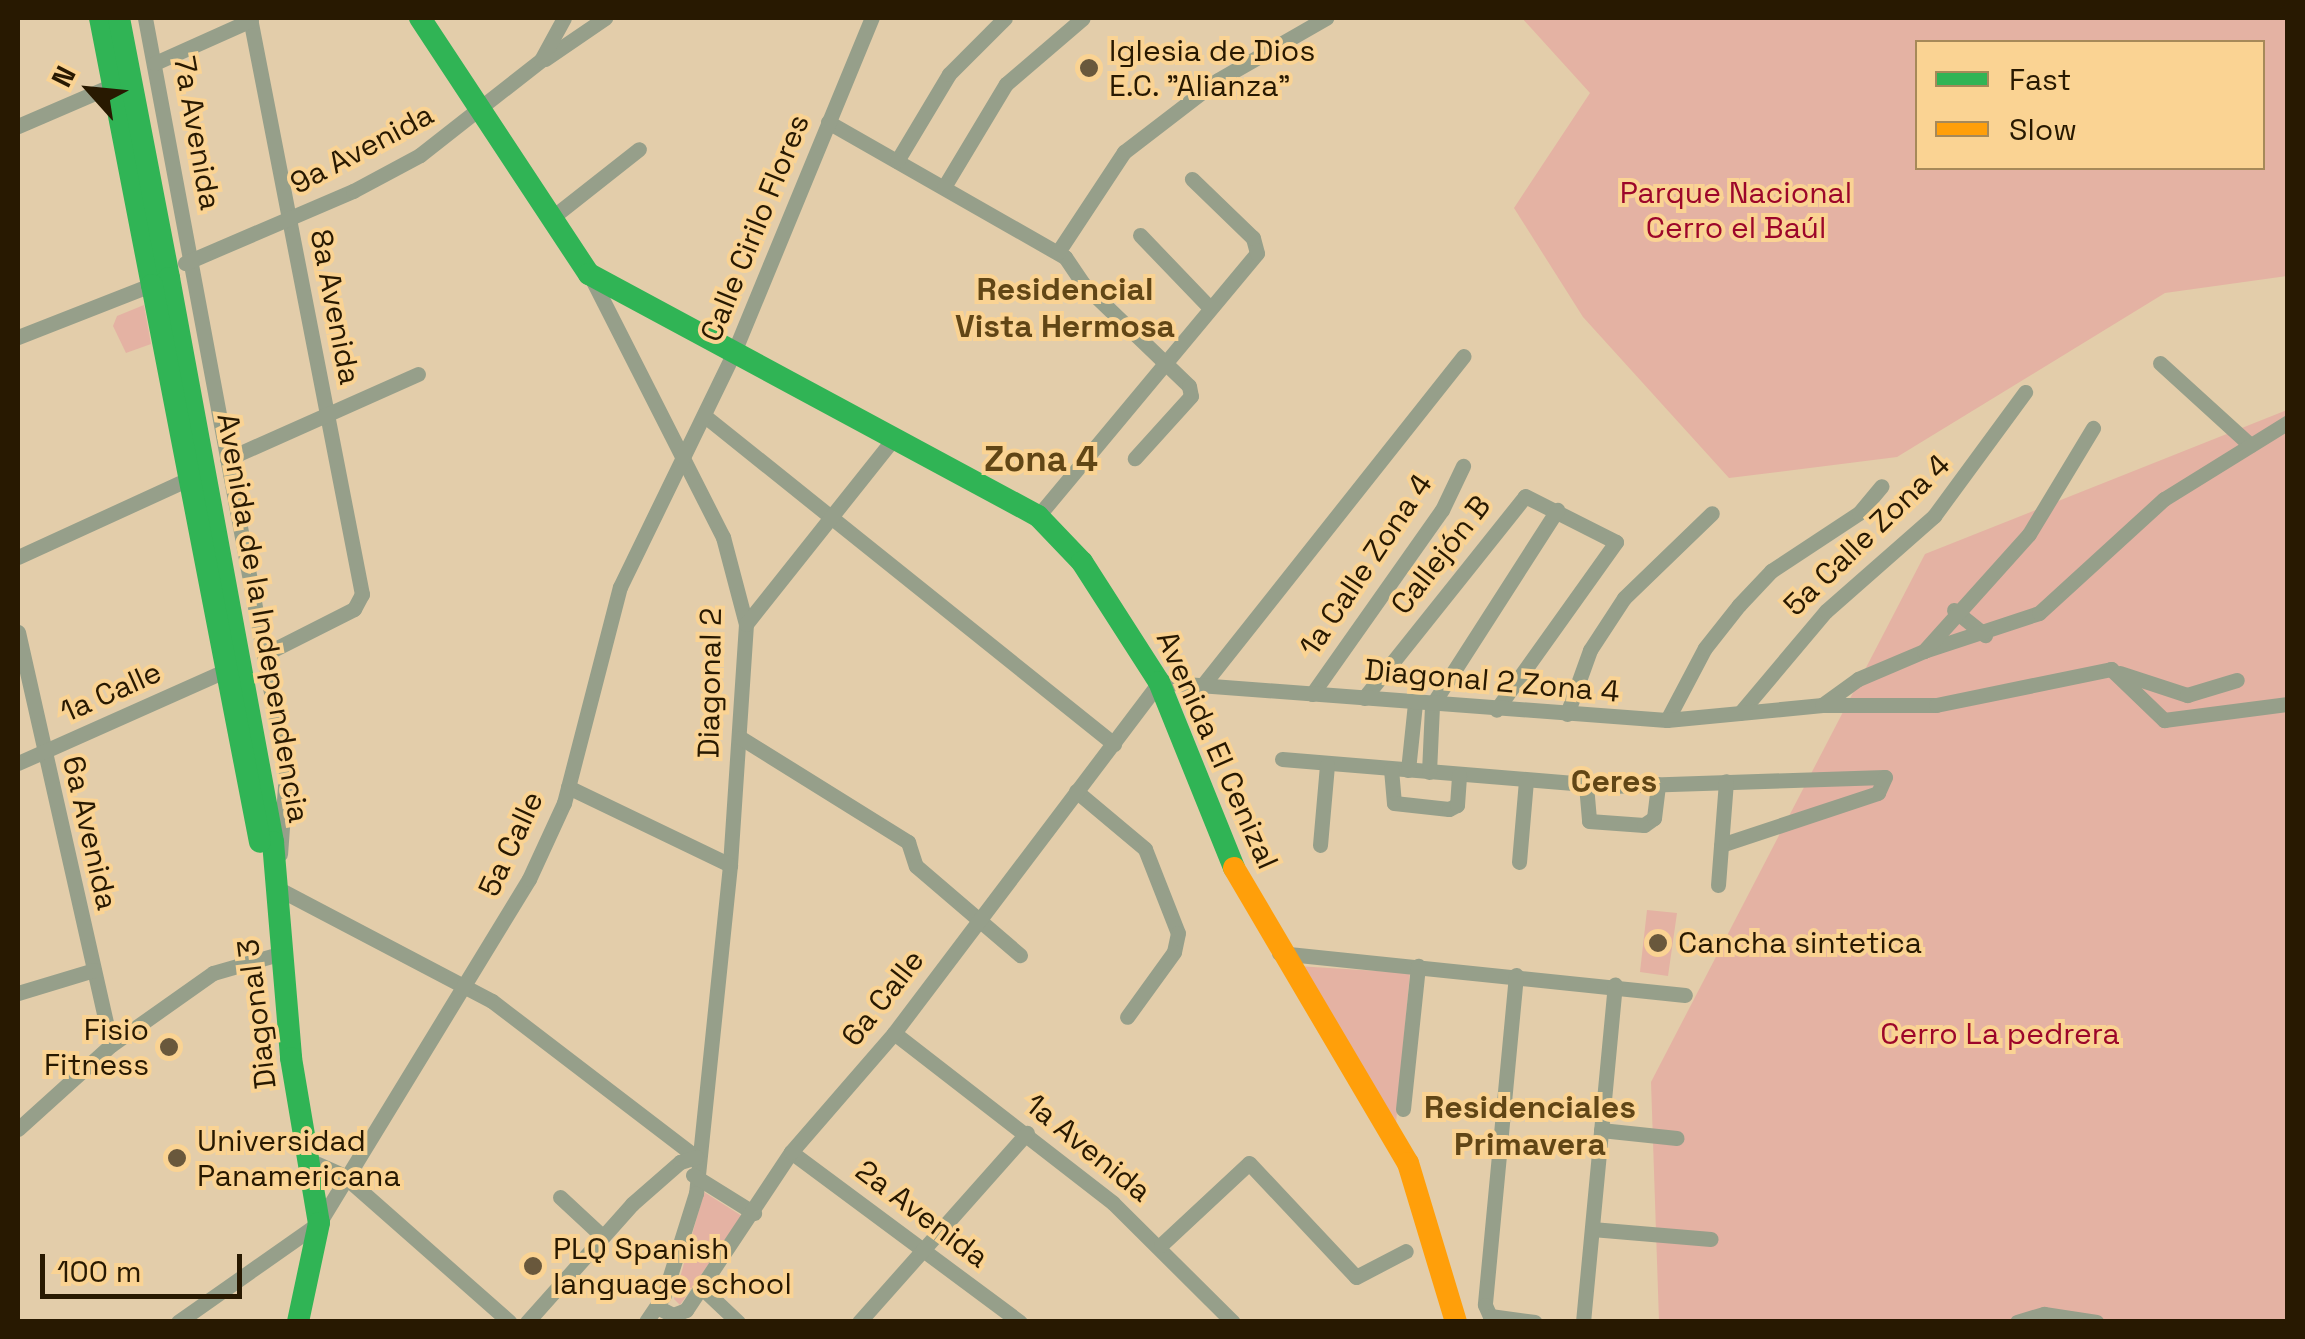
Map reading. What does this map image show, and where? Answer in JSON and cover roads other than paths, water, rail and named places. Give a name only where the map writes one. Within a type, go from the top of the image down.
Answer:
[{"type":"main road","name":"Avenida de la Independencia","points":[[100,18],[263,763],[269,857]]},
{"type":"main road","name":"Avenida de la Independencia","points":[[119,18],[188,479],[261,846],[269,857]]},
{"type":"main road","name":"Diagonal 2","points":[[420,18],[589,274]]},
{"type":"main road","name":"Avenida El Cenizal","points":[[589,274],[1038,516],[1082,562],[1159,682],[1228,855],[1280,954],[1408,1162],[1456,1322]]},
{"type":"main road","name":"Diagonal 3","points":[[269,857],[319,1223]]},
{"type":"main road","points":[[298,1322],[319,1223]]},
{"type":"street","name":"7a Avenida","points":[[145,18],[265,654],[288,796],[272,889]]},
{"type":"street","name":"9a Avenida","points":[[160,282],[189,259],[397,168],[482,109],[541,60],[564,18]]},
{"type":"street","points":[[541,60],[604,18]]},
{"type":"street","name":"Calle Cirilo Flores","points":[[686,458],[872,18]]},
{"type":"street","points":[[897,162],[949,74],[1005,18]]},
{"type":"street","points":[[944,187],[1006,84],[1083,18]]},
{"type":"street","points":[[1058,252],[1096,186],[1139,139],[1218,80],[1326,18]]},
{"type":"street","points":[[155,64],[250,19]]},
{"type":"street","name":"8a Avenida","points":[[250,19],[361,585],[358,606],[265,654]]},
{"type":"street","points":[[18,126],[113,85]]},
{"type":"street","points":[[828,122],[1058,252],[1159,364],[1192,394],[1135,458]]},
{"type":"street","points":[[554,216],[639,149]]},
{"type":"street","points":[[1038,516],[1159,364],[1259,249],[1192,179]]},
{"type":"street","points":[[1140,235],[1209,306]]},
{"type":"street","name":"Diagonal 2","points":[[589,274],[686,458],[732,562],[746,624],[730,865],[688,1160],[697,1179],[659,1308]]},
{"type":"street","points":[[18,337],[160,282]]},
{"type":"street","points":[[1202,686],[1464,356]]},
{"type":"street","points":[[2160,363],[2250,445]]},
{"type":"street","points":[[227,459],[418,374]]},
{"type":"street","name":"5a Calle Zona 4","points":[[1740,713],[1826,611],[1934,516],[2025,392]]},
{"type":"street","points":[[706,417],[1114,744]]},
{"type":"street","points":[[1822,705],[1858,679],[2039,613],[2164,498],[2288,422]]},
{"type":"street","points":[[1924,652],[1954,610],[2029,534],[2093,428]]},
{"type":"street","points":[[746,624],[892,439]]},
{"type":"street","name":"5a Calle","points":[[319,1223],[344,1175],[465,986],[536,865],[568,787],[620,586],[686,458]]},
{"type":"street","name":"1a Calle Zona 4","points":[[1312,694],[1442,510],[1463,466]]},
{"type":"street","points":[[18,558],[188,479]]},
{"type":"street","points":[[1666,720],[1705,648],[1771,571],[1859,512],[1882,486]]},
{"type":"street","name":"Callejón B","points":[[1364,698],[1526,496],[1557,510]]},
{"type":"street","points":[[1429,772],[1432,705],[1557,510],[1616,542],[1496,710]]},
{"type":"street","points":[[1567,714],[1590,650],[1624,598],[1712,513]]},
{"type":"street","points":[[1954,610],[1986,635]]},
{"type":"street","name":"6a Avenida","points":[[18,632],[111,1045]]},
{"type":"street","name":"Diagonal 2 Zona 4","points":[[1159,682],[1666,720],[1822,705],[1936,706],[2103,669],[2120,673]]},
{"type":"street","name":"1a Calle","points":[[18,763],[225,670]]},
{"type":"street","points":[[2120,673],[2172,692],[2206,692],[2237,680]]},
{"type":"street","points":[[2120,673],[2154,716],[2191,721],[2288,704]]},
{"type":"street","name":"6a Calle","points":[[646,1322],[659,1308],[682,1314],[754,1213],[791,1152],[894,1033],[1159,682]]},
{"type":"street","points":[[2154,716],[2172,692]]},
{"type":"street","points":[[1414,703],[1394,804],[1449,810],[1457,805],[1459,775]]},
{"type":"street","points":[[740,738],[908,842],[916,866],[1020,955]]},
{"type":"street","points":[[1282,759],[1586,786],[1874,773],[1887,783],[1878,793],[1721,845]]},
{"type":"street","points":[[1320,845],[1327,765]]},
{"type":"street","points":[[1718,885],[1726,780]]},
{"type":"street","points":[[1519,862],[1526,781]]},
{"type":"street","points":[[1586,786],[1589,821],[1644,825],[1654,818],[1658,784]]},
{"type":"street","points":[[568,787],[730,865]]},
{"type":"street","points":[[1076,792],[1145,849],[1178,933],[1174,952],[1128,1017]]},
{"type":"street","points":[[272,889],[465,986],[688,1160],[602,1236],[527,1322]]},
{"type":"street","points":[[18,1129],[111,1045],[213,973],[280,954]]},
{"type":"street","points":[[1280,954],[1685,995]]},
{"type":"street","points":[[1403,1109],[1418,966]]},
{"type":"street","points":[[18,993],[94,970]]},
{"type":"street","points":[[1516,975],[1488,1314],[1535,1322]]},
{"type":"street","points":[[1583,1322],[1615,985]]},
{"type":"street","name":"1a Avenida","points":[[894,1033],[1027,1133],[1161,1245],[1233,1322]]},
{"type":"street","points":[[1601,1130],[1677,1138]]},
{"type":"street","points":[[859,1322],[1027,1133]]},
{"type":"street","name":"2a Avenida","points":[[791,1152],[1020,1322]]},
{"type":"street","points":[[309,1160],[344,1175],[510,1322]]},
{"type":"street","points":[[1161,1245],[1248,1163],[1356,1277],[1406,1250]]},
{"type":"street","points":[[697,1179],[754,1213]]},
{"type":"street","points":[[560,1198],[602,1236]]},
{"type":"street","points":[[178,1322],[319,1223]]},
{"type":"street","points":[[1592,1229],[1711,1239]]},
{"type":"street","points":[[702,1288],[738,1322]]},
{"type":"street","points":[[2017,1322],[2061,1314],[2096,1322]]},
{"type":"place","name":"Iglesia de Dios E.C. \"Alianza\"","points":[[1089,68]]},
{"type":"place","name":"Cancha sintetica","points":[[1658,943]]},
{"type":"place","name":"Fisio Fitness","points":[[169,1047]]},
{"type":"place","name":"Universidad Panamericana","points":[[177,1158]]},
{"type":"place","name":"PLQ Spanish language school","points":[[533,1266]]},
{"type":"district","name":"Residencial Vista Hermosa","points":[[1065,308]]},
{"type":"district","name":"Zona 4","points":[[1041,459]]},
{"type":"district","name":"Ceres","points":[[1614,781]]},
{"type":"district","name":"Residenciales Primavera","points":[[1530,1126]]},
{"type":"park label","name":"Parque Nacional Cerro el Baúl","points":[[1736,210]]},
{"type":"park label","name":"Cerro La pedrera","points":[[2000,1034]]}]
